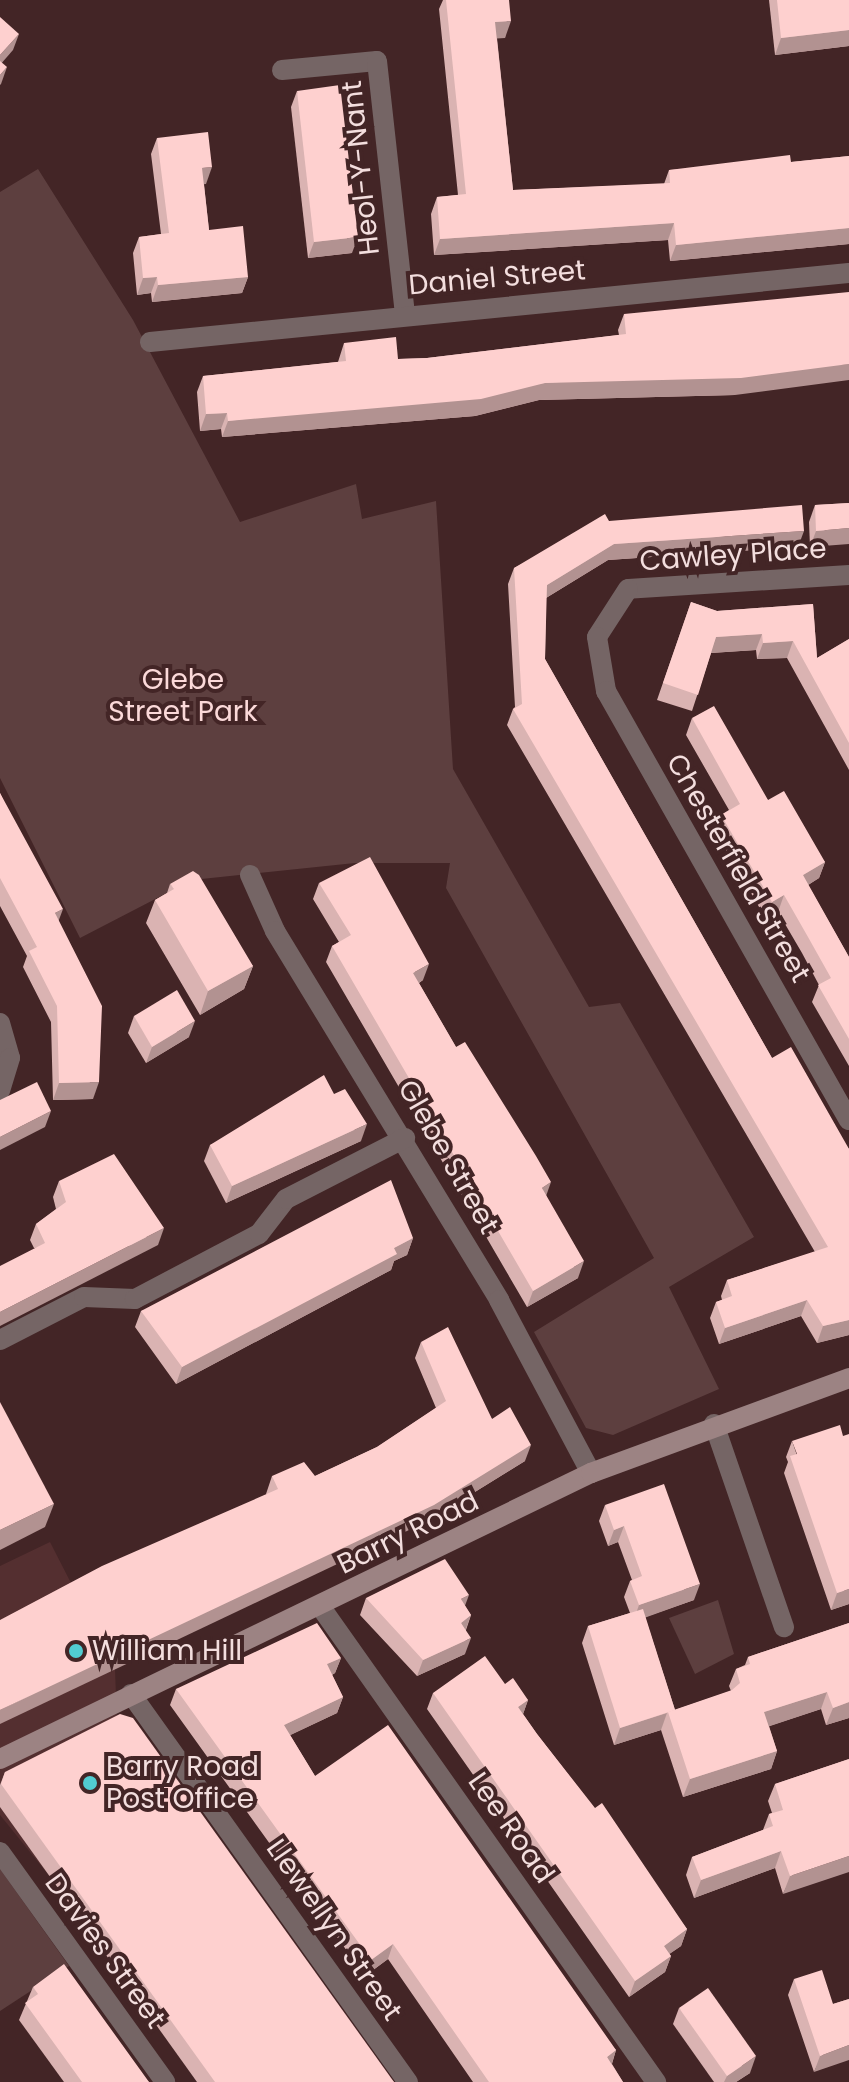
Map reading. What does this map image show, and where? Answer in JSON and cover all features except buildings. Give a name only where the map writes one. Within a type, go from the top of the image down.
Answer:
[{"type":"street","name":"Heol-Y-Nant","points":[[282,70],[377,61],[405,315]]},
{"type":"street","name":"Daniel Street","points":[[150,342],[849,273]]},
{"type":"street","name":"Cawley Place","points":[[597,637],[628,589],[849,576]]},
{"type":"street","name":"Chesterfield Street","points":[[597,637],[606,691],[849,1120]]},
{"type":"street","name":"Glebe Street","points":[[250,875],[275,931],[405,1138],[591,1473]]},
{"type":"street","points":[[0,1023],[10,1058],[0,1090]]},
{"type":"street","points":[[0,1340],[84,1297],[135,1299],[259,1234],[286,1199],[405,1138]]},
{"type":"street","name":"Barry Road","points":[[0,1759],[591,1473],[714,1424],[849,1378]]},
{"type":"street","points":[[714,1424],[784,1627]]},
{"type":"street","name":"Lee Road","points":[[320,1606],[656,2082]]},
{"type":"street","name":"Llewellyn Street","points":[[131,1694],[408,2082]]},
{"type":"street","name":"Davies Street","points":[[0,1852],[165,2082]]},
{"type":"shaded area","points":[[50,1542],[115,1669],[117,1722],[172,1805],[47,1873],[0,1815],[0,1566]]},
{"type":"green space","name":"Glebe Street Park","points":[[38,169],[133,320],[240,522],[356,484],[362,519],[436,501],[453,769],[589,1007],[620,1003],[754,1237],[669,1287],[719,1389],[613,1435],[586,1428],[534,1332],[654,1258],[446,888],[450,863],[355,863],[192,880],[80,938],[0,778],[0,192]]},
{"type":"green space","points":[[718,1600],[734,1654],[695,1674],[669,1618]]},
{"type":"green space","points":[[0,1869],[69,1966],[0,2011]]},
{"type":"place","name":"William Hill","points":[[76,1651]]},
{"type":"place","name":"Barry Road Post Office","points":[[90,1783]]}]
